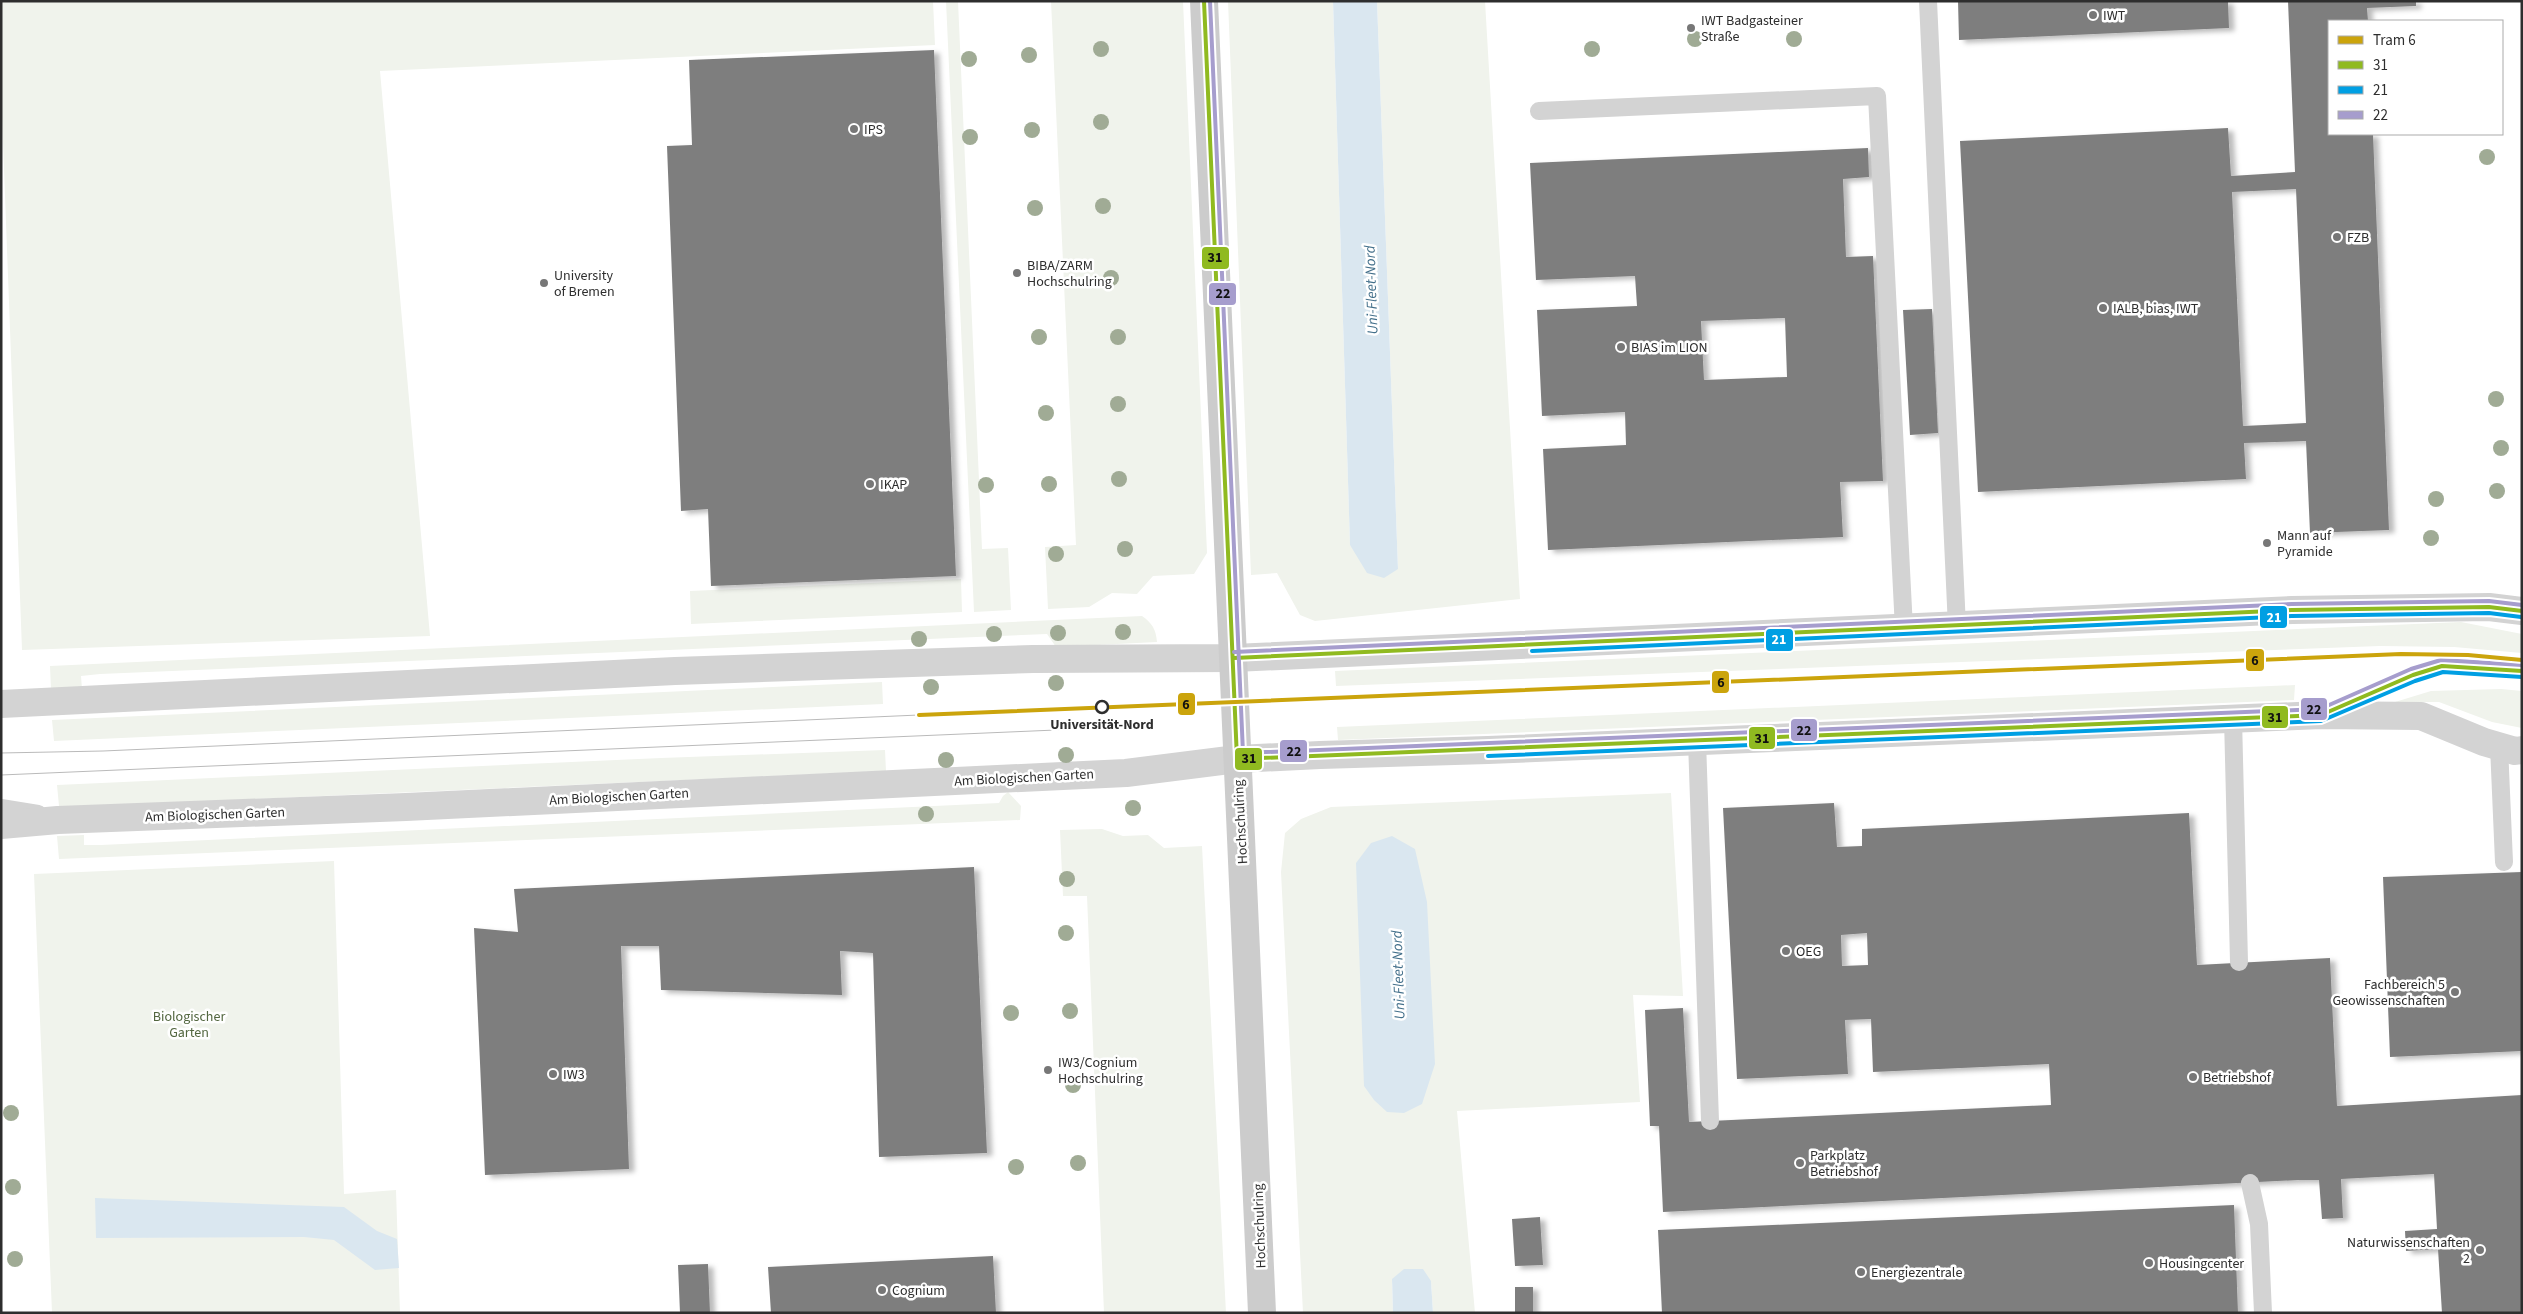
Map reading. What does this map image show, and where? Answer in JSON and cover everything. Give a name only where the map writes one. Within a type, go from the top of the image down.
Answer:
[{"type":"street","name":"Hochschulring","points":[[1204,1],[1262,1313]]},
{"type":"street","points":[[1,704],[685,671],[1033,659],[1234,658],[1957,627],[2292,610],[2489,607],[2522,611]]},
{"type":"street","name":"Am Biologischen Garten","points":[[1,825],[69,819],[426,806],[1126,773],[1237,759],[2321,715],[2421,716],[2510,748]]},
{"type":"lane","points":[[1928,1],[1957,627]]},
{"type":"lane","points":[[1539,111],[1877,96],[1904,629]]},
{"type":"lane","points":[[2321,715],[2414,675],[2442,666],[2522,671]]},
{"type":"lane","points":[[1,718],[50,702]]},
{"type":"lane","points":[[2233,718],[2239,962]]},
{"type":"lane","points":[[1697,741],[1710,1121]]},
{"type":"lane","points":[[2504,862],[2510,748]]},
{"type":"lane","points":[[1,808],[69,819]]},
{"type":"lane","points":[[2250,1184],[2259,1224],[2263,1313]]},
{"type":"green space","points":[[1,1],[933,1],[935,45],[380,71],[430,636],[22,650],[1,89]]},
{"type":"green space","points":[[946,1],[958,1],[982,549],[1008,548],[1011,610],[974,612]]},
{"type":"green space","points":[[1051,1],[1183,1],[1207,553],[1194,574],[1153,576],[1137,594],[1112,593],[1089,607],[1048,609],[1045,547],[1076,545]]},
{"type":"green space","points":[[1228,1],[1333,1],[1350,545],[1398,569],[1377,1],[1485,1],[1520,599],[1315,621],[1300,615],[1277,573],[1251,575]]},
{"type":"green space","points":[[961,579],[962,612],[691,624],[690,591]]},
{"type":"green space","points":[[1142,616],[1153,627],[1157,642],[1056,647],[1047,634],[100,674],[81,676],[82,689],[51,690],[50,666]]},
{"type":"green space","points":[[2461,622],[2522,634],[2522,653],[2454,647],[2380,646],[1336,686],[1335,671]]},
{"type":"green space","points":[[882,682],[883,704],[54,741],[52,720]]},
{"type":"green space","points":[[2295,685],[2294,700],[1338,740],[1337,727]]},
{"type":"green space","points":[[2501,689],[2522,691],[2522,728],[2492,722],[2439,702],[2395,702],[2431,691]]},
{"type":"green space","points":[[885,750],[886,771],[98,806],[59,806],[57,785],[661,758]]},
{"type":"green space","points":[[1008,792],[1021,806],[1020,820],[59,859],[57,836],[84,835],[84,845],[101,845],[999,803]]},
{"type":"green space","points":[[1671,793],[1683,996],[1633,995],[1640,1102],[1457,1111],[1475,1313],[1433,1313],[1431,1281],[1392,1279],[1393,1313],[1303,1313],[1281,872],[1285,833],[1301,819],[1331,807]]},
{"type":"green space","points":[[1102,829],[1123,836],[1148,835],[1164,848],[1202,846],[1226,1313],[1104,1313],[1087,896],[1063,896],[1060,830]]},
{"type":"green space","name":"Biologischer Garten","points":[[334,861],[344,1194],[396,1190],[400,1313],[52,1313],[34,874]]},
{"type":"water","name":"Uni-Fleet-Nord","points":[[1333,1],[1377,1],[1398,569],[1384,578],[1367,573],[1350,545]]},
{"type":"water","name":"Uni-Fleet-Nord","points":[[1392,836],[1415,849],[1427,902],[1435,1064],[1422,1104],[1404,1113],[1387,1112],[1374,1100],[1364,1086],[1356,863],[1371,843]]},
{"type":"water","points":[[95,1198],[344,1207],[377,1231],[397,1239],[399,1268],[375,1270],[334,1240],[304,1237],[96,1238]]},
{"type":"water","points":[[1404,1269],[1423,1269],[1431,1281],[1433,1313],[1393,1313],[1392,1279]]},
{"type":"building","name":"IWT","points":[[1958,1],[2228,1],[2229,28],[1959,40]]},
{"type":"building","name":"IALB, bias, IWT","points":[[2288,1],[2416,1],[2416,6],[2367,8],[2368,20],[2328,20],[2328,135],[2373,135],[2389,530],[2310,533],[2306,441],[2244,443],[2246,479],[1978,492],[1960,141],[2228,128],[2231,176],[2295,172]],"holes":[[[2296,189],[2306,423],[2243,426],[2232,192]]]},
{"type":"building","points":[[934,50],[956,576],[711,586],[708,509],[681,511],[667,146],[692,145],[689,60]]},
{"type":"building","name":"BIAS im LION","points":[[1868,148],[1869,177],[1843,179],[1846,257],[1873,256],[1883,481],[1840,482],[1843,537],[1548,550],[1543,449],[1626,445],[1625,412],[1542,416],[1537,310],[1637,306],[1635,276],[1536,280],[1530,163]],"holes":[[[1785,318],[1787,377],[1704,380],[1701,321]]]},
{"type":"building","points":[[1932,309],[1938,433],[1910,435],[1903,310]]},
{"type":"building","points":[[1834,803],[1837,847],[1862,846],[1862,829],[2189,813],[2197,965],[2330,958],[2337,1106],[2522,1095],[2522,1313],[2442,1313],[2438,1249],[2406,1251],[2405,1231],[2437,1229],[2434,1174],[2341,1179],[2343,1218],[2322,1219],[2319,1180],[1663,1212],[1659,1126],[1650,1126],[1645,1010],[1683,1008],[1689,1122],[2051,1105],[2049,1064],[1873,1072],[1871,1019],[1845,1020],[1848,1074],[1737,1079],[1723,808]],"holes":[[[1867,933],[1868,965],[1842,966],[1841,935]]]},
{"type":"building","name":"IW3","points":[[974,867],[987,1153],[879,1157],[873,953],[840,951],[842,995],[661,990],[659,946],[621,946],[629,1169],[485,1175],[474,928],[518,932],[514,889]]},
{"type":"building","name":"Fachbereich 5 Geowissenschaften","points":[[2522,872],[2522,1051],[2390,1057],[2383,877]]},
{"type":"building","name":"Energiezentrale","points":[[2234,1205],[2238,1313],[1662,1313],[1658,1230]]},
{"type":"building","points":[[1540,1217],[1543,1265],[1515,1266],[1512,1219]]},
{"type":"building","name":"Cognium","points":[[993,1256],[996,1313],[771,1313],[768,1267]]},
{"type":"building","points":[[708,1264],[710,1313],[680,1313],[678,1265]]},
{"type":"building","points":[[1515,1287],[1533,1287],[1533,1313],[1515,1313]]},
{"type":"tram line","name":"6","points":[[919,715],[2401,654],[2468,655],[2522,660]]},
{"type":"tram line","points":[[1,753],[103,751],[919,715]]},
{"type":"tram line","points":[[1,775],[1103,728]]},
{"type":"transit line","name":"31","points":[[1204,1],[1237,759],[2321,715],[2413,675],[2442,666],[2522,671]]},
{"type":"transit line","name":"22","points":[[1210,1],[1243,753],[2320,709],[2411,669],[2441,660],[2522,665]]},
{"type":"transit line","name":"22","points":[[1234,652],[2292,604],[2489,601],[2522,605]]},
{"type":"transit line","name":"31","points":[[1234,658],[2292,610],[2489,607],[2522,611]]},
{"type":"transit line","name":"21","points":[[1532,651],[2292,616],[2489,613],[2521,617]]},
{"type":"transit line","name":"21","points":[[1488,756],[2321,721],[2415,681],[2443,672],[2522,677]]},
{"type":"place","name":"IWT","points":[[2093,15]]},
{"type":"place","name":"IWT Badgasteiner Straße","points":[[1691,28]]},
{"type":"place","name":"IPS","points":[[854,129]]},
{"type":"place","name":"FZB","points":[[2337,237]]},
{"type":"place","name":"BIBA/ZARM Hochschulring","points":[[1017,273]]},
{"type":"place","name":"University of Bremen","points":[[544,283]]},
{"type":"place","name":"IALB, bias, IWT","points":[[2103,308]]},
{"type":"place","name":"BIAS im LION","points":[[1621,347]]},
{"type":"place","name":"IKAP","points":[[870,484]]},
{"type":"place","name":"Mann auf Pyramide","points":[[2267,543]]},
{"type":"place","name":"Universität-Nord","points":[[1102,707]]},
{"type":"place","name":"OEG","points":[[1786,951]]},
{"type":"place","name":"Fachbereich 5 Geowissenschaften","points":[[2455,992]]},
{"type":"place","name":"IW3/Cognium Hochschulring","points":[[1048,1070]]},
{"type":"place","name":"IW3","points":[[553,1074]]},
{"type":"place","name":"Betriebshof","points":[[2193,1077]]},
{"type":"place","name":"Parkplatz Betriebshof","points":[[1800,1163]]},
{"type":"place","name":"Naturwissenschaften 2","points":[[2480,1250]]},
{"type":"place","name":"Housingcenter","points":[[2149,1263]]},
{"type":"place","name":"Energiezentrale","points":[[1861,1272]]},
{"type":"place","name":"Cognium","points":[[882,1290]]}]
